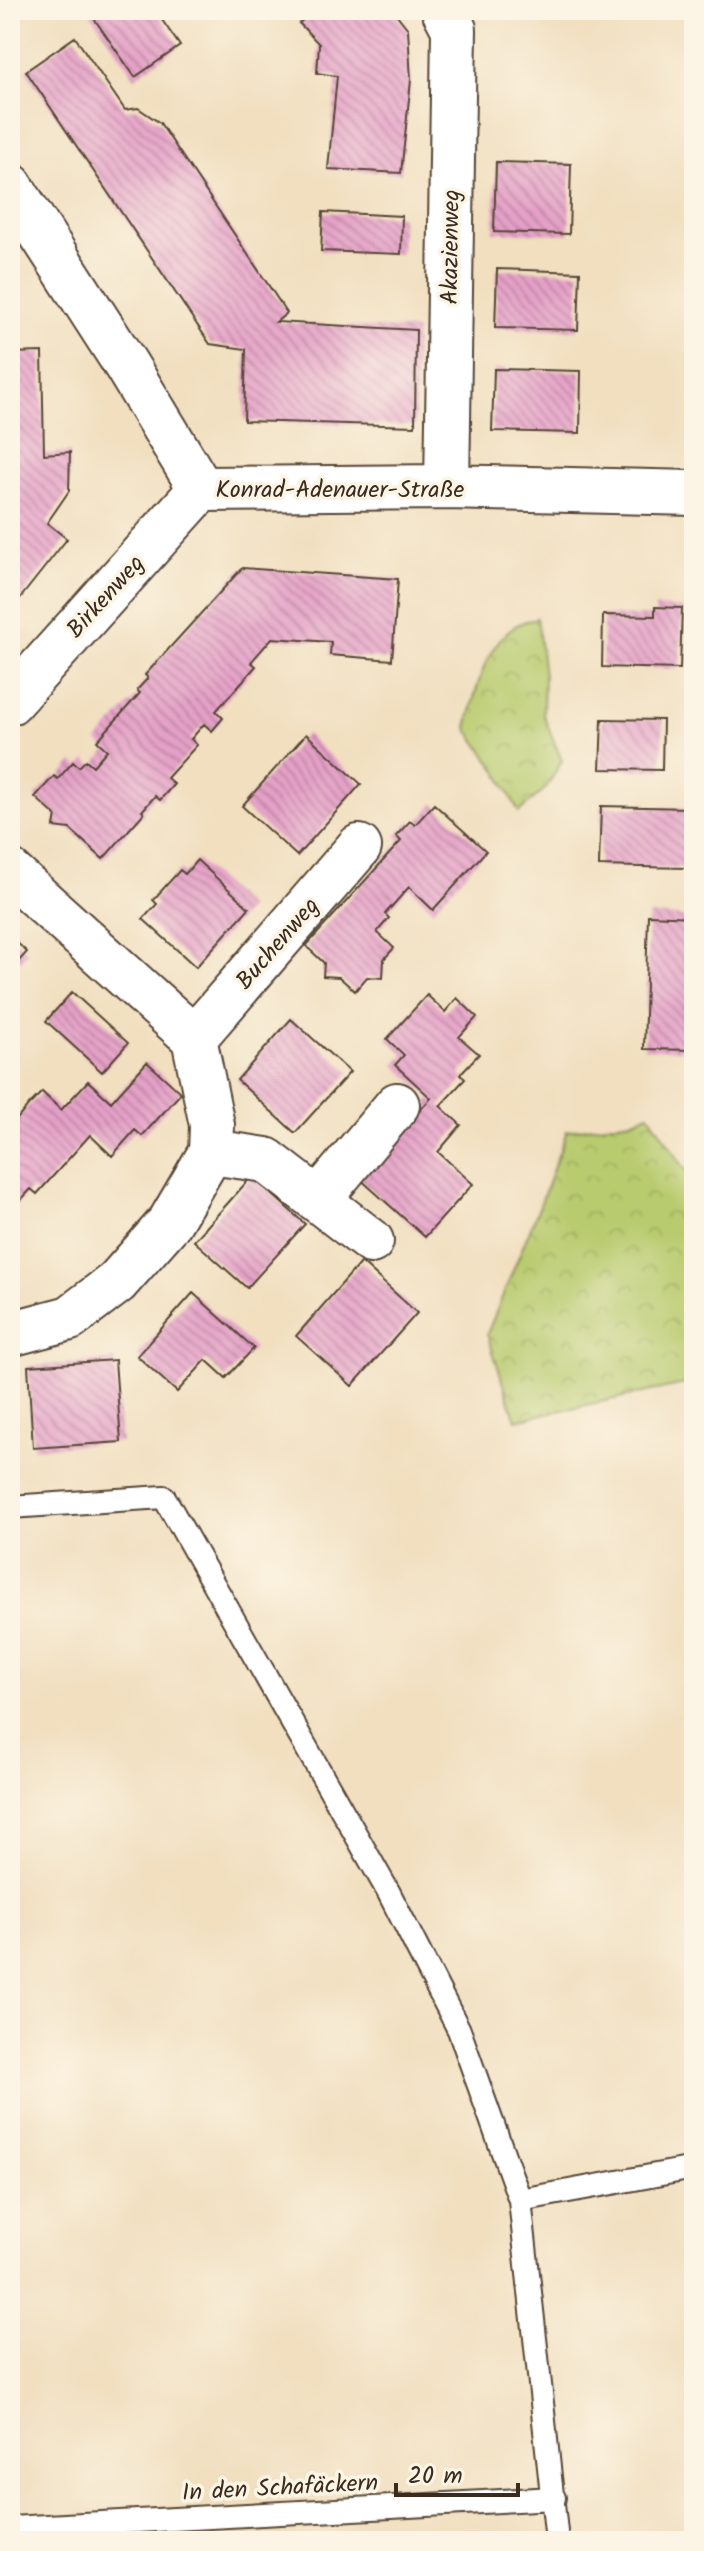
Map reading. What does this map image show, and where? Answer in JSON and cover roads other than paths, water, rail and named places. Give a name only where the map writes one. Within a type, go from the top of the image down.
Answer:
[{"type":"street","name":"Akazienweg","points":[[444,10],[454,29],[447,487]]},
{"type":"street","name":"Konrad-Adenauer-Straße","points":[[10,185],[126,365],[201,489],[447,487],[694,493]]},
{"type":"street","name":"Birkenweg","points":[[10,702],[201,489]]},
{"type":"street","name":"Buchenweg","points":[[194,1038],[359,847]]},
{"type":"street","points":[[10,872],[194,1038],[212,1125],[211,1152],[170,1222],[117,1282],[70,1318],[10,1334]]},
{"type":"street","points":[[318,1200],[397,1105]]},
{"type":"street","points":[[211,1152],[266,1160],[371,1241]]},
{"type":"lane","points":[[10,1507],[164,1497],[389,1893],[459,2030],[520,2200],[557,2541]]},
{"type":"lane","points":[[520,2200],[694,2168]]},
{"type":"lane","name":"In den Schafäckern","points":[[10,2528],[554,2498]]}]
